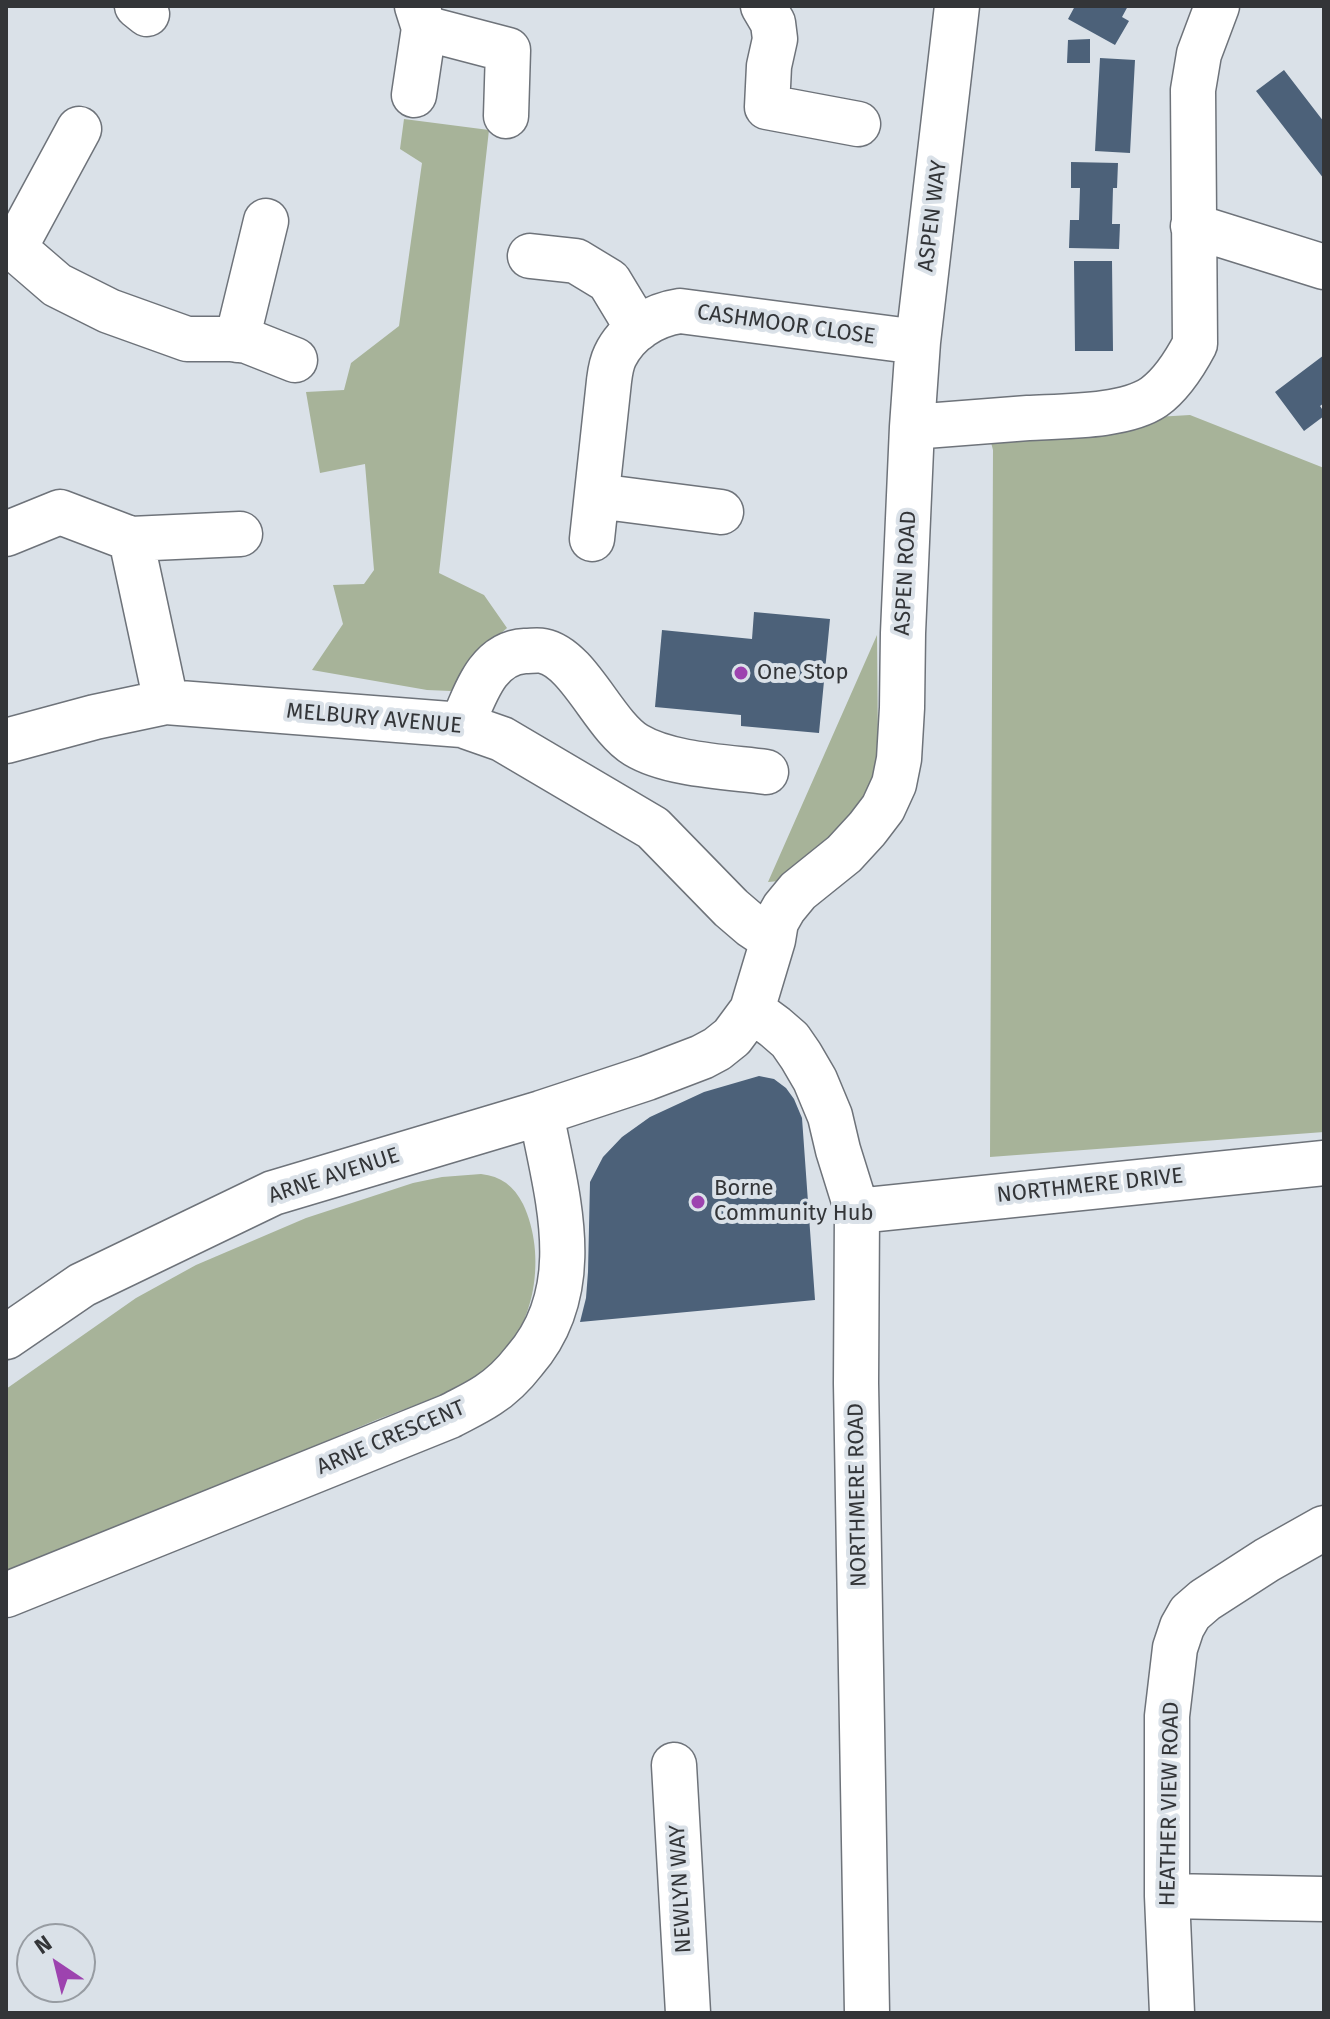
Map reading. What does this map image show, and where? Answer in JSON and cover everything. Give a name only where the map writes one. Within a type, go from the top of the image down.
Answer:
[{"type":"street","points":[[763,6],[773,23],[775,39],[769,66],[767,107],[858,124]]},
{"type":"street","name":"ASPEN WAY","points":[[912,427],[918,342],[957,6]]},
{"type":"street","points":[[912,427],[1099,414],[1135,406],[1154,397],[1183,367],[1195,344],[1193,90],[1199,54],[1217,6]]},
{"type":"street","points":[[414,95],[420,17],[508,50],[506,116]]},
{"type":"street","points":[[79,129],[10,245],[57,285],[109,311],[187,339],[247,341],[295,360]]},
{"type":"street","points":[[237,340],[266,221]]},
{"type":"street","points":[[1193,226],[1324,267]]},
{"type":"street","points":[[530,256],[576,261],[609,281],[638,329]]},
{"type":"street","name":"CASHMOOR CLOSE","points":[[592,539],[613,359],[623,343],[638,329],[664,313],[680,311],[918,342]]},
{"type":"street","name":"ASPEN ROAD","points":[[684,1065],[717,1049],[732,1037],[752,1010],[776,922],[784,908],[798,891],[844,854],[867,829],[883,808],[894,784],[902,708],[912,427]]},
{"type":"street","points":[[597,496],[721,512]]},
{"type":"street","points":[[6,534],[60,512],[131,539],[240,534]]},
{"type":"street","points":[[131,539],[166,702]]},
{"type":"street","points":[[462,725],[481,683],[498,659],[512,652],[544,651],[559,658],[572,670],[618,729],[642,749],[690,762],[766,772]]},
{"type":"street","name":"MELBURY AVENUE","points":[[6,741],[166,702],[462,725],[502,739],[653,828],[731,908],[773,940]]},
{"type":"street","name":"NORTHMERE ROAD","points":[[752,1010],[790,1040],[815,1080],[830,1116],[857,1211],[856,1383],[867,2013]]},
{"type":"street","name":"ARNE AVENUE","points":[[6,1337],[82,1285],[273,1193],[541,1113],[684,1065]]},
{"type":"street","name":"ARNE CRESCENT","points":[[6,1595],[450,1416],[490,1394],[515,1372],[537,1347],[551,1321],[562,1272],[563,1226],[541,1113]]},
{"type":"street","name":"NORTHMERE DRIVE","points":[[857,1211],[1324,1163]]},
{"type":"street","name":"HEATHER VIEW ROAD","points":[[1172,2013],[1167,1896],[1167,1716],[1175,1648],[1190,1613],[1205,1600],[1324,1528]]},
{"type":"street","name":"NEWLYN WAY","points":[[674,1765],[688,2013]]},
{"type":"street","points":[[1167,1896],[1324,1899]]},
{"type":"green space","points":[[404,119],[489,130],[439,573],[484,595],[507,628],[481,651],[468,674],[451,691],[427,690],[312,670],[343,624],[333,585],[364,584],[374,570],[365,464],[320,473],[306,392],[344,390],[351,363],[399,326],[422,163],[400,149]]},
{"type":"green space","points":[[1190,415],[1324,468],[1324,1132],[990,1157],[993,450],[987,427]]},
{"type":"green space","points":[[877,635],[878,749],[870,798],[791,880],[768,882]]},
{"type":"green space","points":[[481,1174],[501,1180],[515,1192],[523,1204],[534,1245],[533,1289],[528,1311],[508,1349],[493,1364],[467,1382],[437,1396],[6,1577],[6,1389],[136,1298],[196,1265],[306,1218],[413,1183]]},
{"type":"building","points":[[1075,6],[1128,6],[1122,17],[1129,21],[1115,45],[1068,19]]},
{"type":"building","points":[[1090,39],[1090,63],[1067,63],[1068,40]]},
{"type":"building","points":[[1100,58],[1135,60],[1130,153],[1095,151]]},
{"type":"building","points":[[1284,70],[1324,122],[1324,179],[1256,91]]},
{"type":"building","points":[[1071,162],[1118,163],[1117,188],[1113,188],[1112,224],[1120,224],[1119,249],[1069,248],[1070,220],[1079,220],[1080,188],[1071,188]]},
{"type":"building","points":[[1074,261],[1112,261],[1113,351],[1075,351]]},
{"type":"building","points":[[1324,355],[1324,403],[1320,406],[1324,416],[1304,431],[1275,392]]},
{"type":"building","name":"One Stop","points":[[754,612],[830,619],[819,733],[741,726],[741,715],[655,707],[662,630],[752,639]]},
{"type":"building","name":"Borne Community Hub","points":[[759,1076],[774,1079],[786,1088],[802,1118],[815,1300],[580,1322],[588,1272],[590,1182],[603,1157],[622,1137],[650,1117],[704,1092]]},
{"type":"place","name":"One Stop","points":[[741,673]]},
{"type":"place","name":"Borne Community Hub","points":[[698,1202]]}]
